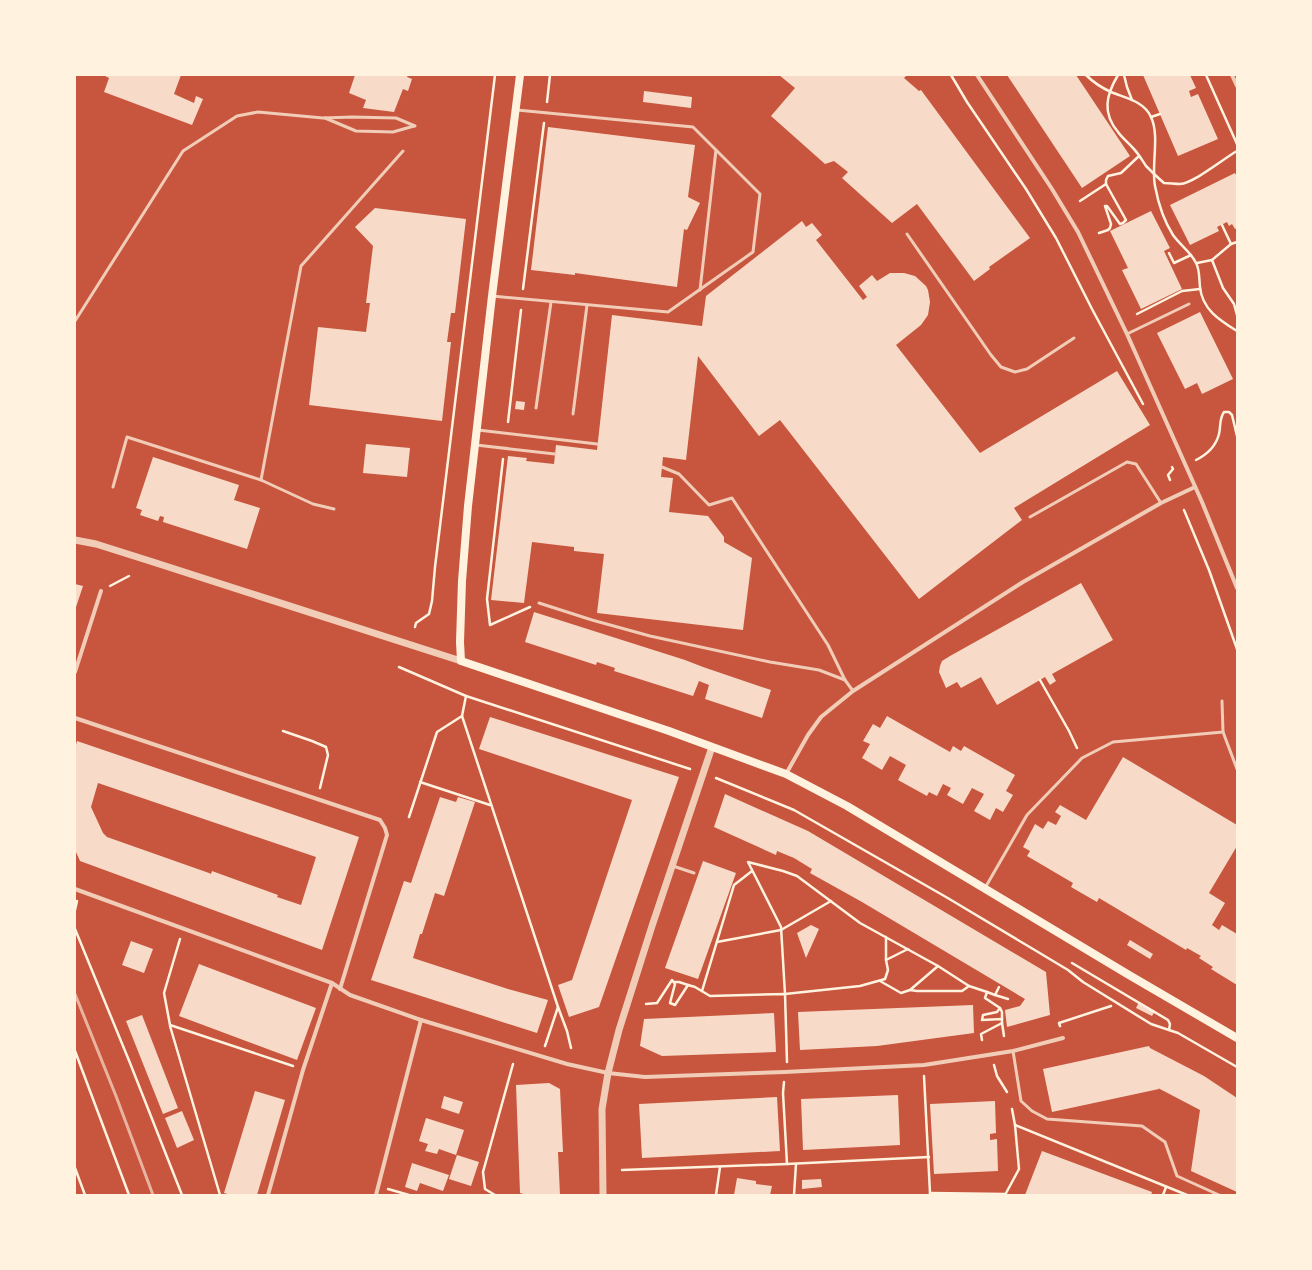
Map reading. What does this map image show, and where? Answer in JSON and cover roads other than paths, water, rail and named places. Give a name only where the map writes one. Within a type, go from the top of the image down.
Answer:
[{"type":"main road","points":[[520,75],[492,296],[468,506],[462,581],[460,642],[461,661],[670,731],[786,774],[847,806],[1237,1038]]},
{"type":"street","points":[[977,75],[1052,189],[1078,232],[1127,334],[1195,487],[1237,588]]},
{"type":"street","points":[[1232,75],[1237,86]]},
{"type":"street","points":[[786,774],[808,735],[821,717],[853,691],[1023,582],[1161,503],[1195,487]]},
{"type":"street","points":[[75,540],[96,544],[461,661]]},
{"type":"street","points":[[75,672],[101,591]]},
{"type":"street","points":[[75,718],[318,798],[380,820],[387,835],[340,989]]},
{"type":"street","points":[[603,1195],[602,1109],[608,1073],[619,1030],[638,970],[712,747]]},
{"type":"street","points":[[75,889],[332,983],[350,995],[421,1020],[542,1057],[608,1073],[645,1077],[785,1072],[924,1064],[1013,1051],[1063,1038]]},
{"type":"street","points":[[268,1195],[303,1070],[332,983]]},
{"type":"street","points":[[376,1195],[421,1020]]},
{"type":"lane","points":[[492,296],[668,312],[753,252],[760,194],[693,127],[515,109]]},
{"type":"lane","points":[[75,321],[183,151],[237,116],[258,112],[323,118],[396,118],[415,126],[393,132],[362,131],[323,118]]},
{"type":"lane","points":[[700,290],[716,150]]},
{"type":"lane","points":[[261,480],[301,266],[403,151]]},
{"type":"lane","points":[[907,234],[1000,367],[1015,372],[1027,369],[1074,338]]},
{"type":"lane","points":[[536,408],[551,302]]},
{"type":"lane","points":[[1127,334],[1189,304]]},
{"type":"lane","points":[[573,414],[587,305]]},
{"type":"lane","points":[[476,430],[597,444]]},
{"type":"lane","points":[[113,487],[127,437],[261,480],[313,504],[334,509]]},
{"type":"lane","points":[[475,444],[555,454]]},
{"type":"lane","points":[[1030,517],[1127,462],[1136,464],[1161,503]]},
{"type":"lane","points":[[662,467],[679,474],[709,505],[732,498],[828,645],[845,680],[853,691]]},
{"type":"lane","points":[[539,603],[650,636],[770,662],[819,670],[845,680]]},
{"type":"lane","points":[[1222,701],[1223,732],[1237,769]]},
{"type":"lane","points":[[985,888],[1027,815],[1082,758],[1113,742],[1223,732]]},
{"type":"lane","points":[[672,866],[694,874]]},
{"type":"lane","points":[[1013,1051],[1021,1101],[1032,1111],[1047,1118],[1142,1126],[1165,1142],[1177,1176],[1219,1195]]},
{"type":"railway","points":[[75,994],[116,1096],[153,1195]]}]
